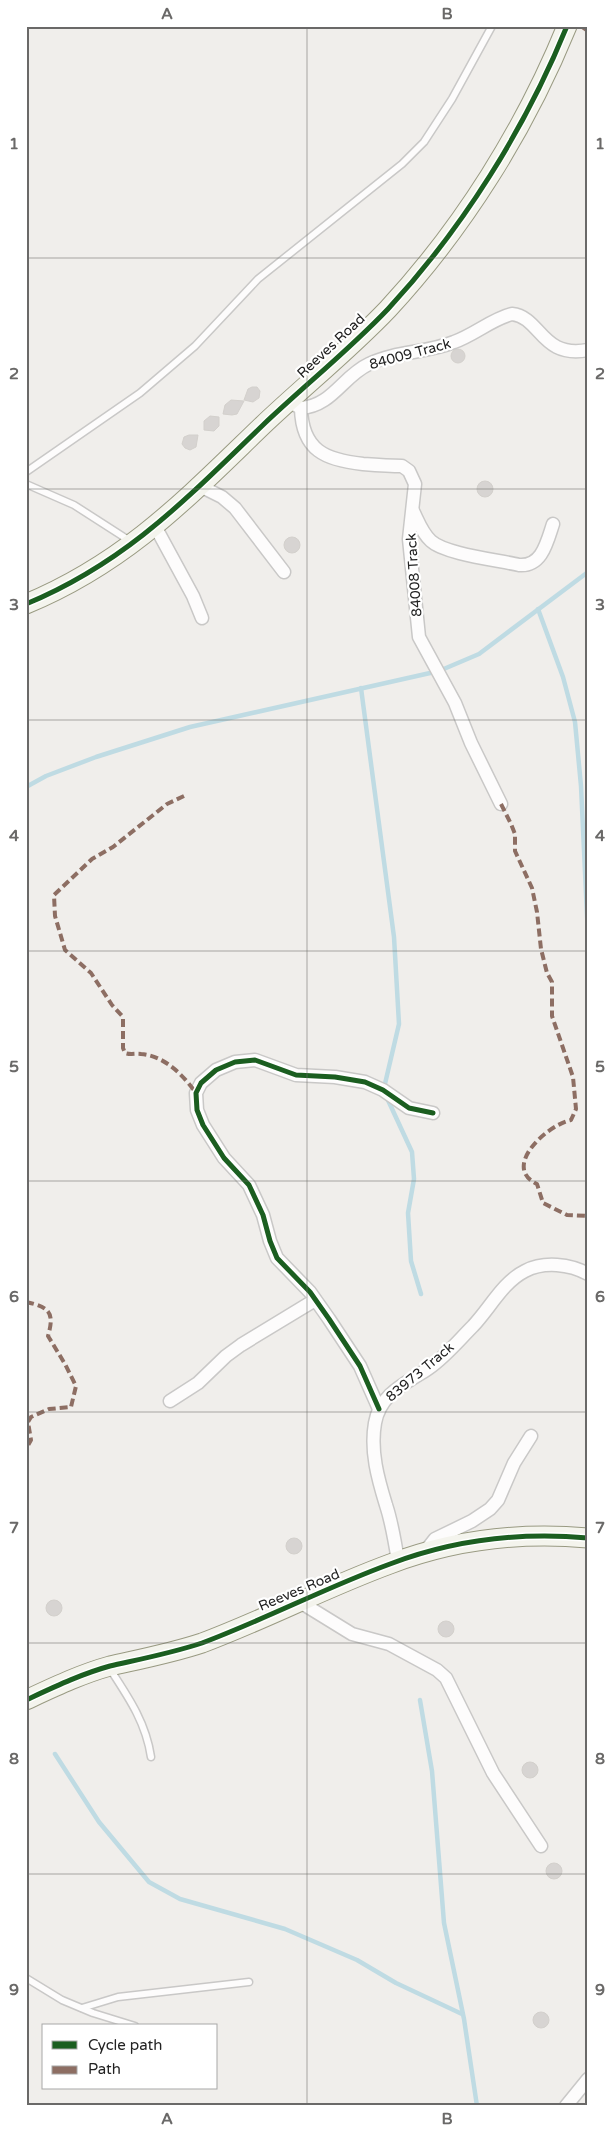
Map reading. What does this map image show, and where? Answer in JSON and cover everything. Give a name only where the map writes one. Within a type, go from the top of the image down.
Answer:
[{"type":"street","name":"Reeves Road","points":[[26,604],[60,589],[99,568],[155,526],[294,404],[386,310],[413,280],[445,239],[505,149],[551,64],[567,26]]},
{"type":"street","name":"84009 Track","points":[[294,404],[314,406],[323,402],[369,364],[392,357],[430,350],[454,342],[512,314],[521,315],[553,345],[563,350],[588,350]]},
{"type":"street","name":"84008 Track","points":[[294,404],[308,438],[325,456],[338,461],[405,467],[415,484],[409,539],[419,637],[456,703],[471,743],[501,804]]},
{"type":"street","points":[[200,486],[222,497],[235,508],[284,572]]},
{"type":"street","points":[[413,510],[424,533],[432,542],[443,548],[519,565],[527,565],[538,559],[553,524]]},
{"type":"street","points":[[155,526],[193,596],[202,618]]},
{"type":"street","points":[[379,1409],[360,1366],[315,1300],[277,1258],[270,1242],[263,1215],[249,1185],[224,1158],[203,1125],[198,1110],[196,1093],[201,1083],[216,1070],[225,1065],[255,1060],[296,1075],[365,1082],[383,1090],[409,1108],[433,1113]]},
{"type":"street","name":"83973 Track","points":[[398,1561],[394,1536],[377,1473],[374,1437],[379,1409],[390,1394],[399,1386],[430,1368],[442,1357],[518,1275],[531,1268],[547,1265],[578,1269],[588,1274]]},
{"type":"street","points":[[170,1401],[198,1383],[226,1356],[241,1345],[315,1300]]},
{"type":"street","points":[[424,1553],[435,1539],[472,1521],[490,1509],[498,1500],[514,1463],[531,1436]]},
{"type":"street","name":"Reeves Road","points":[[26,1700],[61,1683],[109,1667],[199,1644],[398,1561],[424,1553],[503,1537],[550,1535],[588,1538]]},
{"type":"street","points":[[300,1602],[352,1634],[389,1644],[437,1670],[446,1678],[493,1773],[540,1846]]},
{"type":"street","points":[[566,2106],[588,2079]]},
{"type":"lane","points":[[26,472],[140,394],[195,346],[258,279],[402,164],[424,142],[452,99],[492,26]]},
{"type":"lane","points":[[26,484],[74,505],[133,543]]},
{"type":"lane","points":[[109,1667],[142,1722],[148,1739],[151,1757]]},
{"type":"lane","points":[[26,1978],[62,2000],[129,2024]]},
{"type":"lane","points":[[82,2008],[118,1997],[249,1982]]},
{"type":"building","points":[[455,349],[461,349],[465,356],[461,363],[455,363],[451,359],[451,353]]},
{"type":"building","points":[[257,387],[260,391],[259,398],[253,402],[244,400],[248,389]]},
{"type":"building","points":[[231,400],[244,401],[237,414],[223,414],[225,405]]},
{"type":"building","points":[[210,416],[219,417],[219,426],[214,431],[204,430],[204,421]]},
{"type":"building","points":[[198,435],[196,447],[190,450],[182,444],[184,437]]},
{"type":"building","points":[[485,481],[493,489],[485,497],[477,489]]},
{"type":"building","points":[[292,537],[300,545],[292,553],[284,545]]},
{"type":"building","points":[[294,1538],[302,1546],[294,1554],[286,1546]]},
{"type":"building","points":[[54,1600],[62,1608],[54,1616],[46,1608]]},
{"type":"building","points":[[446,1621],[454,1629],[446,1637],[438,1629]]},
{"type":"building","points":[[530,1762],[538,1770],[530,1778],[522,1770]]},
{"type":"building","points":[[554,1863],[562,1871],[554,1879],[546,1871]]},
{"type":"building","points":[[541,2012],[549,2020],[541,2028],[533,2020]]},
{"type":"waterway","points":[[26,787],[46,776],[96,757],[190,727],[439,671],[479,654],[588,572]]},
{"type":"waterway","points":[[538,609],[563,677],[575,722],[581,786],[588,936]]},
{"type":"waterway","points":[[361,688],[394,937],[399,1024],[384,1088]]},
{"type":"waterway","points":[[387,1098],[412,1152],[414,1179],[408,1213],[411,1261],[421,1294]]},
{"type":"waterway","points":[[420,1700],[432,1771],[444,1923],[464,2019],[477,2106]]},
{"type":"waterway","points":[[55,1754],[99,1822],[149,1882],[180,1899],[285,1929],[357,1960],[396,1983],[462,2014]]},
{"type":"marked path","points":[[581,26],[588,31]]},
{"type":"marked path","points":[[184,796],[167,804],[113,847],[92,859],[54,895],[55,916],[65,950],[91,973],[112,1005],[123,1017],[123,1048],[125,1053],[150,1056],[166,1062],[179,1073],[196,1093]]},
{"type":"marked path","points":[[501,804],[515,834],[515,851],[532,888],[541,949],[547,973],[552,982],[552,1016],[573,1077],[576,1109],[571,1120],[561,1123],[540,1138],[526,1158],[524,1168],[527,1177],[537,1184],[543,1203],[567,1215],[588,1216]]},
{"type":"marked path","points":[[26,1302],[40,1306],[48,1312],[51,1321],[48,1336],[76,1386],[71,1407],[49,1409],[31,1417],[28,1422],[31,1440],[26,1449]]},
{"type":"cycle path","points":[[26,604],[95,569],[154,526],[358,339],[388,309],[442,245],[490,176],[532,102],[567,26]]},
{"type":"cycle path","points":[[379,1409],[360,1366],[329,1319],[310,1292],[277,1258],[263,1215],[249,1185],[224,1158],[203,1125],[197,1110],[196,1093],[201,1083],[216,1070],[235,1062],[255,1060],[296,1075],[335,1077],[365,1082],[383,1090],[409,1108],[433,1113]]},
{"type":"cycle path","points":[[26,1700],[99,1669],[202,1643],[366,1573],[438,1549],[513,1537],[563,1536],[588,1538]]}]
